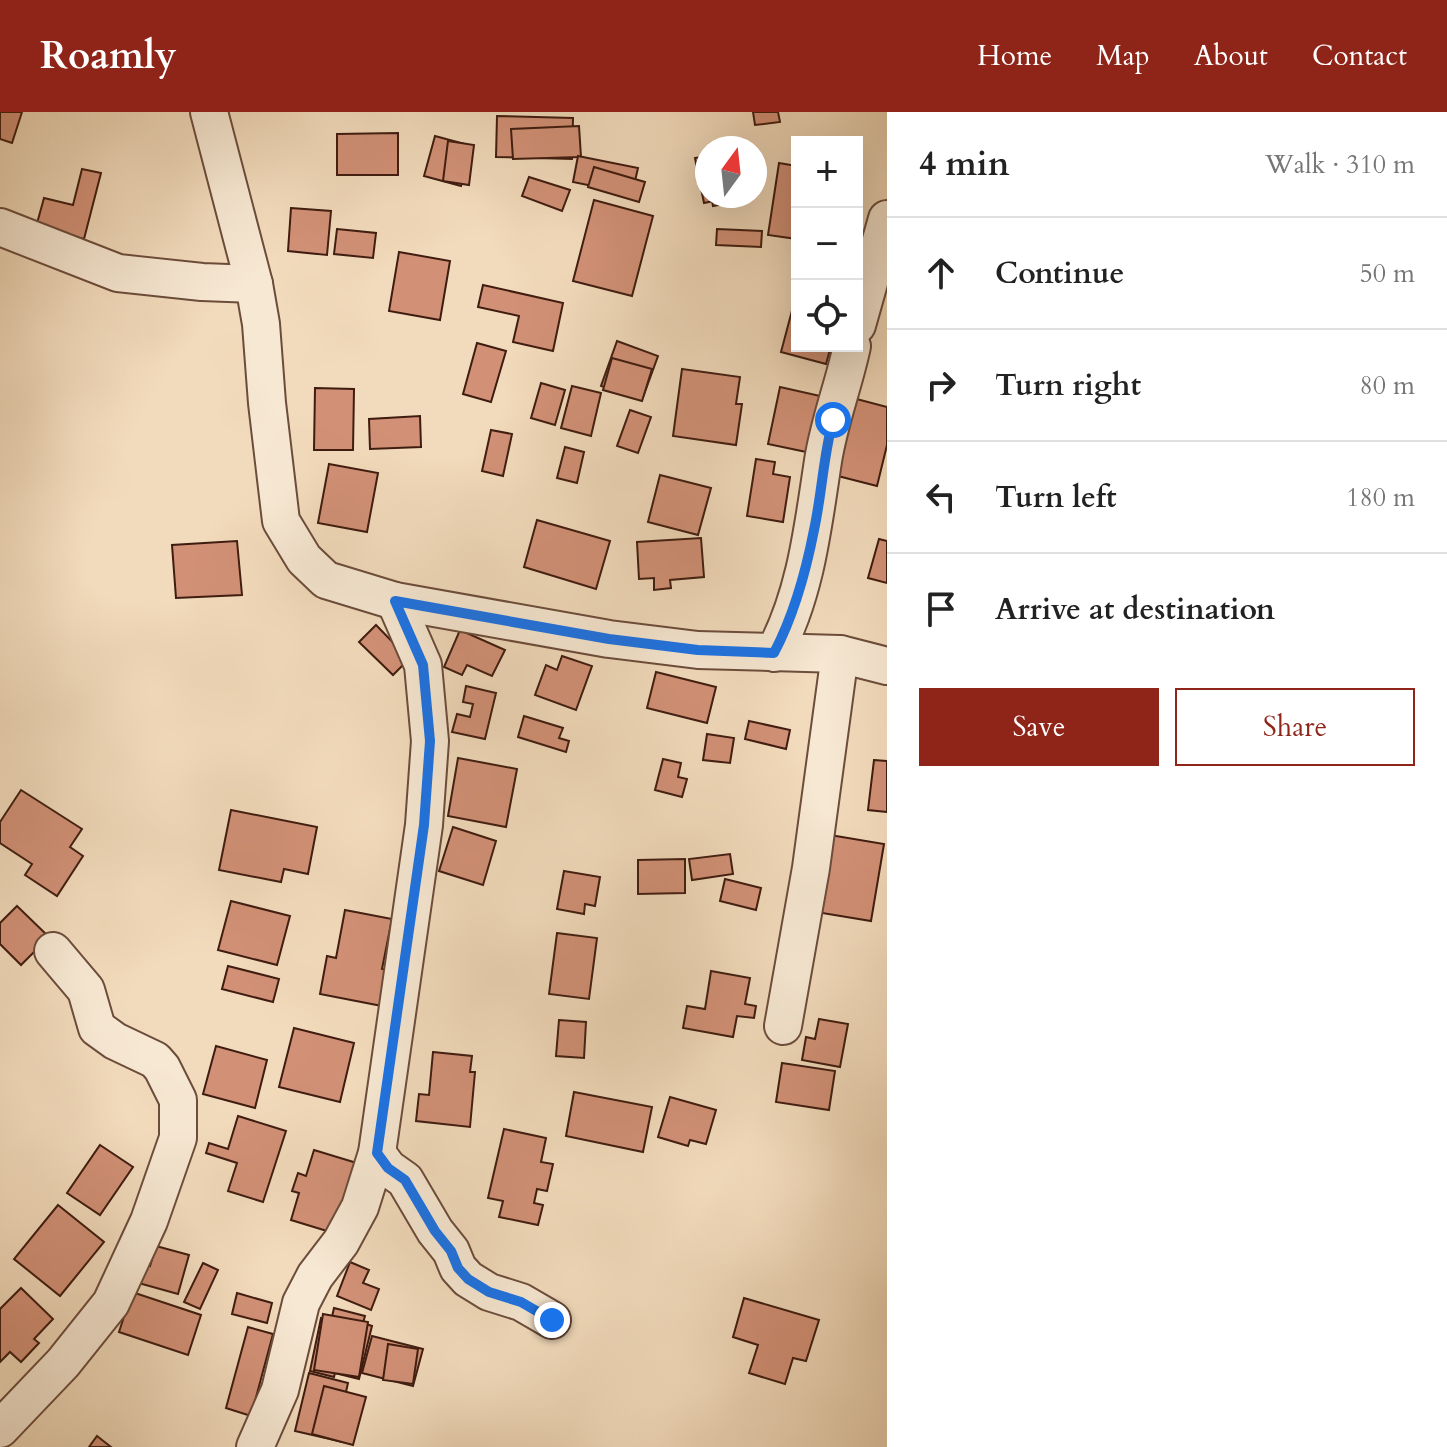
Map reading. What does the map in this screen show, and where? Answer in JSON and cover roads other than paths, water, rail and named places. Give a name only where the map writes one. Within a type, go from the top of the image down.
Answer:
[{"type":"street","points":[[209,112],[254,284],[261,324],[281,521],[304,559],[326,580],[395,601],[609,639],[698,650],[840,654],[887,666]]},
{"type":"street","points":[[221,150],[234,112]]},
{"type":"street","points":[[863,304],[887,219]]},
{"type":"street","points":[[0,227],[118,273],[254,284]]},
{"type":"street","points":[[774,653],[791,615],[814,530],[823,458],[850,352]]},
{"type":"street","points":[[255,1447],[280,1390],[301,1303],[360,1207],[377,1153],[424,825],[430,741],[423,665],[395,601]]},
{"type":"street","points":[[783,1026],[811,868],[840,654]]},
{"type":"street","points":[[0,1429],[63,1363],[111,1303],[149,1221],[178,1138],[178,1100],[162,1068],[155,1060],[115,1041],[97,1028],[86,990],[53,951]]},
{"type":"street","points":[[377,1153],[388,1168],[405,1180],[435,1231],[451,1251],[458,1268],[468,1279],[489,1292],[521,1302],[552,1320]]}]
